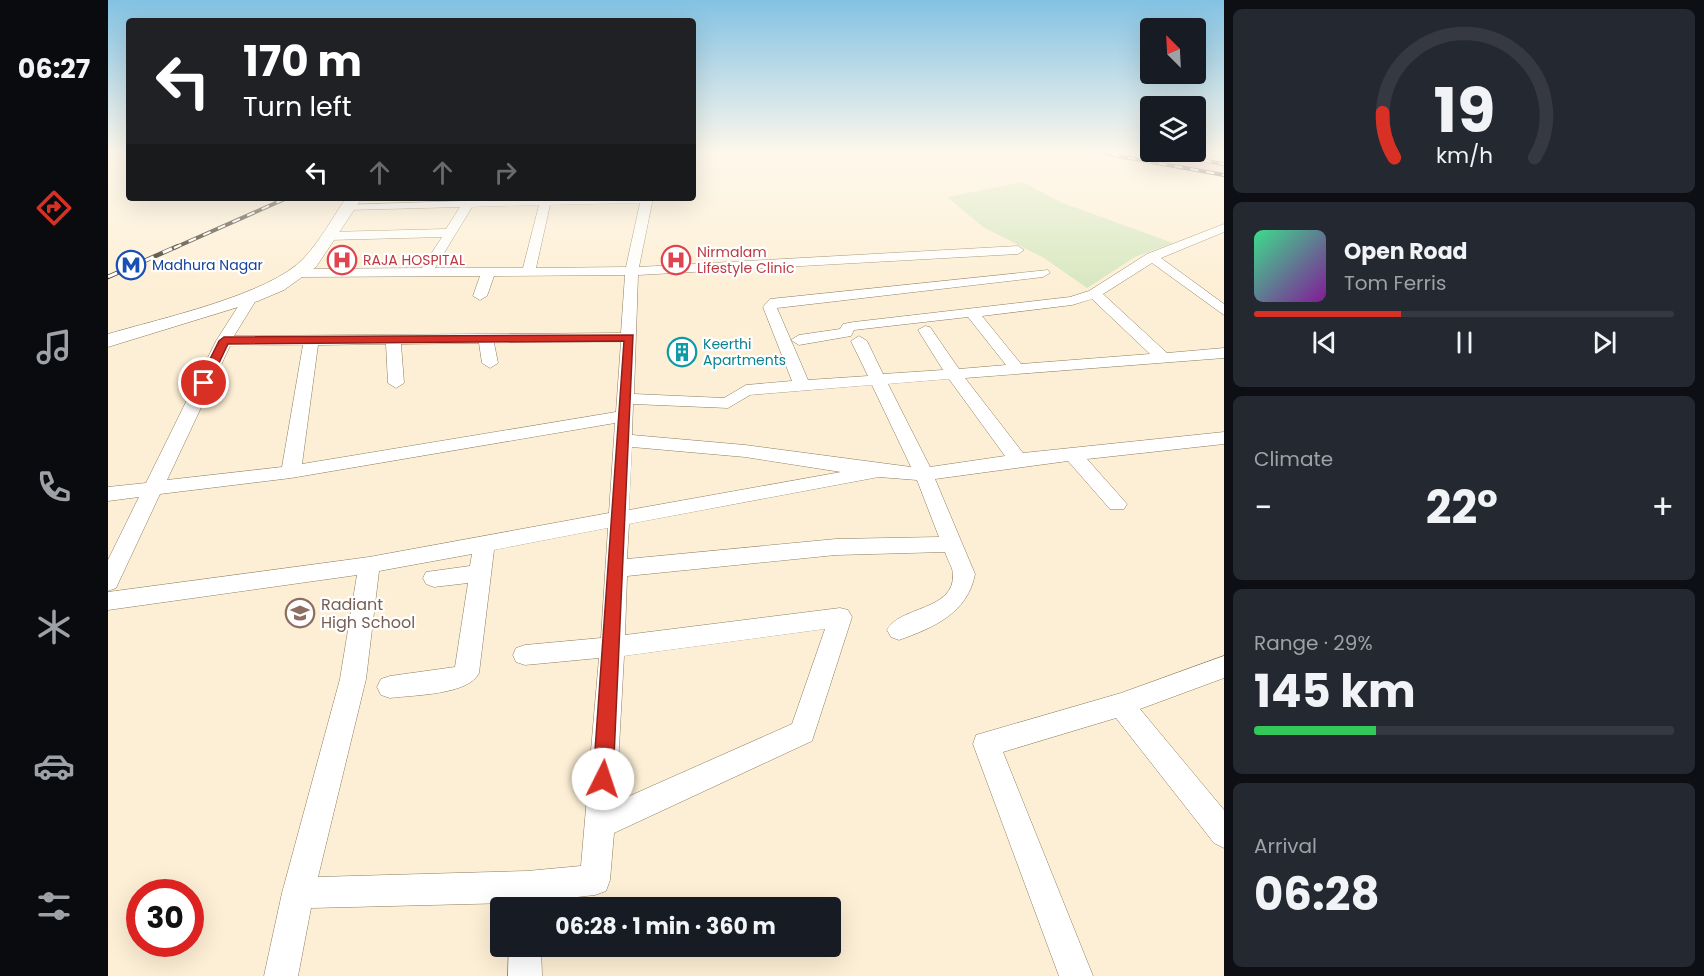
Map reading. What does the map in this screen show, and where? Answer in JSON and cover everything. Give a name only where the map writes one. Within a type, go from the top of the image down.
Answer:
[{"type":"main road","points":[[108,341],[251,297],[299,273],[310,263],[351,201]]},
{"type":"street","points":[[351,201],[468,204],[564,201]]},
{"type":"street","points":[[298,893],[527,897],[595,880],[612,646],[632,271],[646,201]]},
{"type":"street","points":[[528,273],[545,202]]},
{"type":"street","points":[[426,273],[468,204]]},
{"type":"street","points":[[799,339],[846,333],[848,327],[854,326],[1072,301],[1094,294],[1152,257],[1223,229]]},
{"type":"street","points":[[329,236],[451,233]]},
{"type":"street","points":[[299,273],[632,271],[1018,250]]},
{"type":"street","points":[[1152,257],[1224,311]]},
{"type":"street","points":[[480,296],[488,273]]},
{"type":"street","points":[[802,386],[770,307],[775,302],[1043,273]]},
{"type":"street","points":[[1094,294],[1164,358]]},
{"type":"street","points":[[108,582],[224,341],[251,297]]},
{"type":"street","points":[[973,314],[1018,370]]},
{"type":"street","points":[[925,330],[954,374],[1018,460]]},
{"type":"street","points":[[224,341],[630,338]]},
{"type":"street","points":[[486,339],[490,363]]},
{"type":"street","points":[[291,472],[311,340]]},
{"type":"street","points":[[393,340],[396,383]]},
{"type":"street","points":[[859,340],[924,474],[964,574],[963,585],[946,608],[898,630]]},
{"type":"street","points":[[108,494],[291,472],[625,408],[728,403],[746,390],[1217,354],[1224,366]]},
{"type":"street","points":[[622,440],[745,451],[879,471],[924,474],[1018,460],[1224,438]]},
{"type":"street","points":[[1073,454],[1117,504]]},
{"type":"street","points":[[108,601],[369,565],[879,471]]},
{"type":"street","points":[[390,687],[458,678],[467,673],[484,543]]},
{"type":"street","points":[[615,569],[836,547],[953,544]]},
{"type":"street","points":[[460,548],[447,581],[480,573]]},
{"type":"street","points":[[281,976],[298,893],[353,679],[369,565]]},
{"type":"street","points":[[525,655],[840,617],[803,732],[600,824]]},
{"type":"street","points":[[1076,976],[986,744],[1121,705],[1224,667]]},
{"type":"street","points":[[1121,705],[1224,833]]},
{"type":"street","points":[[525,957],[525,976]]},
{"type":"green space","points":[[948,198],[1052,198],[1173,243],[1135,257],[1087,288],[1044,258],[983,227]]},
{"type":"railway","points":[[174,248],[280,201]]},
{"type":"railway","points":[[108,277],[178,246]]},
{"type":"place","name":"RAJA HOSPITAL","points":[[342,260]]},
{"type":"place","name":"Nirmalam Lifestyle Clinic","points":[[676,260]]},
{"type":"place","name":"Madhura Nagar","points":[[131,265]]},
{"type":"place","name":"Keerthi Apartments","points":[[682,352]]},
{"type":"place","name":"Radiant High School","points":[[300,613]]},
{"type":"route","points":[[204,383],[224,341],[630,338],[603,779]]}]
